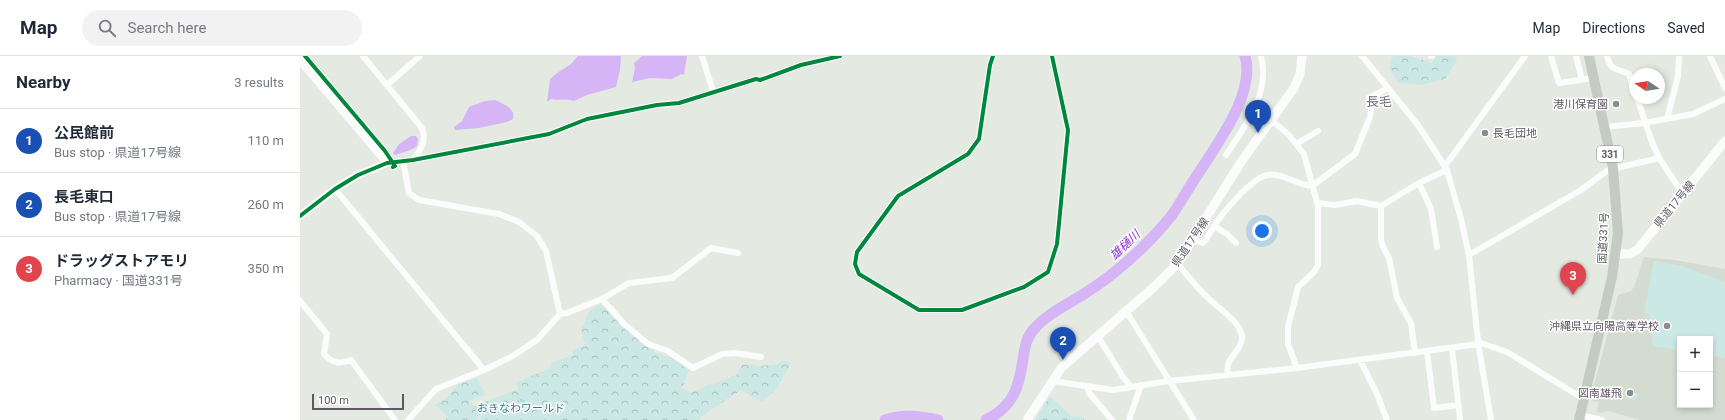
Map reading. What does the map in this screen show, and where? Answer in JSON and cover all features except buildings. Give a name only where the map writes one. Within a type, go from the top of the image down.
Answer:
[{"type":"highway","name":"国道331号","points":[[1580,418],[1616,254],[1618,228],[1613,168],[1589,56]]},
{"type":"main road","name":"県道17号線","points":[[1027,420],[1052,381],[1070,358],[1154,287],[1177,264],[1241,162],[1272,121],[1294,88],[1300,74],[1302,56]]},
{"type":"main road","name":"県道17号線","points":[[1616,254],[1630,254],[1638,249],[1725,141]]},
{"type":"street","points":[[363,56],[422,128],[425,135],[424,146],[413,160]]},
{"type":"street","points":[[387,85],[420,56]]},
{"type":"street","points":[[702,56],[713,91]]},
{"type":"street","points":[[300,216],[335,189],[358,176],[387,163],[413,160],[548,134],[587,119],[657,105],[679,103],[713,91],[756,79],[760,80],[802,65],[840,56]]},
{"type":"street","points":[[994,56],[990,65],[979,139],[968,154],[898,196],[857,252],[855,264],[859,274],[919,310],[962,310],[1024,287],[1048,272],[1057,244],[1068,130],[1052,56]]},
{"type":"street","points":[[1226,155],[1247,122],[1258,101],[1262,87],[1262,56]]},
{"type":"street","points":[[1362,56],[1418,125],[1446,168],[1461,219],[1468,254],[1478,343],[1491,420]]},
{"type":"street","points":[[1317,203],[1335,205],[1356,201],[1381,206],[1419,182],[1446,168],[1525,56]]},
{"type":"street","points":[[1551,56],[1559,83],[1594,78]]},
{"type":"street","points":[[1576,56],[1582,80]]},
{"type":"street","points":[[1607,56],[1611,67],[1629,74]]},
{"type":"street","points":[[1667,119],[1678,76],[1679,56]]},
{"type":"street","points":[[1710,56],[1725,88]]},
{"type":"street","points":[[300,60],[387,163]]},
{"type":"street","points":[[1312,186],[1355,154],[1370,117],[1371,110],[1369,98],[1388,88]]},
{"type":"street","points":[[1605,127],[1644,123],[1692,114],[1725,99]]},
{"type":"street","points":[[1639,104],[1644,123],[1659,158],[1682,194]]},
{"type":"street","points":[[1272,121],[1296,144],[1304,154],[1317,203],[1319,221],[1318,265],[1314,272],[1298,287],[1288,327],[1288,344],[1297,368]]},
{"type":"street","points":[[1296,144],[1318,131]]},
{"type":"street","points":[[1468,254],[1581,190],[1608,170],[1635,165],[1659,158]]},
{"type":"street","points":[[403,161],[409,193],[420,200],[499,214],[519,222],[537,236],[546,251],[560,314]]},
{"type":"street","points":[[1193,240],[1203,243],[1214,226],[1252,183],[1263,176],[1268,175],[1284,177],[1312,186]]},
{"type":"street","points":[[1419,182],[1431,209],[1437,247]]},
{"type":"street","points":[[335,189],[484,370]]},
{"type":"street","points":[[1381,206],[1381,240],[1389,258],[1397,298],[1411,323],[1414,353]]},
{"type":"street","points":[[1214,226],[1227,234],[1236,243]]},
{"type":"street","points":[[408,420],[436,388],[484,370],[511,357],[537,340],[560,314],[568,313],[602,299],[629,283],[672,278],[711,248],[738,253]]},
{"type":"street","points":[[1177,264],[1190,276],[1196,286],[1207,297],[1237,324],[1240,330],[1242,336],[1240,346],[1229,360],[1226,369],[1228,375]]},
{"type":"street","points":[[602,299],[624,324],[648,344],[668,351],[693,368],[722,354],[735,353],[761,358]]},
{"type":"street","points":[[300,301],[327,334],[324,354],[330,361],[338,364],[351,360],[395,420]]},
{"type":"street","points":[[1126,311],[1194,420]]},
{"type":"street","points":[[1097,336],[1123,377],[1131,386]]},
{"type":"street","points":[[1052,381],[1112,390],[1169,381],[1360,360],[1452,348],[1478,343],[1507,352],[1584,399]]},
{"type":"street","points":[[1452,348],[1460,420]]},
{"type":"street","points":[[1427,351],[1434,408],[1458,405]]},
{"type":"street","points":[[1360,360],[1388,420]]},
{"type":"street","points":[[1129,420],[1141,385]]},
{"type":"street","points":[[1086,386],[1090,394],[1112,420]]},
{"type":"street","points":[[1580,418],[1602,420]]},
{"type":"shaded area","points":[[578,56],[621,56],[620,70],[616,87],[587,95],[574,101],[551,99],[547,102],[550,79],[571,64]]},
{"type":"shaded area","points":[[642,56],[687,56],[684,75],[681,74],[672,79],[650,78],[632,82],[635,68],[634,63]]},
{"type":"shaded area","points":[[495,100],[511,109],[513,112],[513,119],[507,122],[479,128],[455,130],[454,127],[462,121],[469,107],[485,101]]},
{"type":"shaded area","points":[[411,136],[416,136],[418,139],[417,146],[395,155],[393,153],[399,144]]},
{"type":"shaded area","name":"沖縄県立向陽高等学校","points":[[1644,257],[1675,260],[1725,269],[1725,420],[1640,420],[1608,411],[1601,413],[1597,412],[1599,402],[1590,400],[1618,295],[1631,291],[1634,287]]},
{"type":"green space","points":[[1393,56],[1410,56],[1432,63],[1436,56],[1456,56],[1457,61],[1445,79],[1421,85],[1398,83],[1389,68]]},
{"type":"green space","points":[[1654,261],[1683,266],[1725,282],[1725,358],[1713,356],[1713,336],[1677,336],[1677,350],[1653,346],[1649,314],[1644,313]]},
{"type":"green space","points":[[600,305],[606,309],[620,324],[654,349],[654,352],[670,357],[689,370],[682,388],[691,392],[736,375],[742,365],[776,365],[784,360],[791,363],[776,390],[761,402],[741,390],[702,416],[699,420],[552,420],[548,411],[522,397],[483,410],[477,420],[445,420],[448,417],[435,405],[445,399],[459,384],[477,378],[485,395],[469,401],[474,406],[518,389],[516,382],[551,368],[551,363],[573,355],[572,350],[585,345],[581,328],[588,314],[592,309]]},
{"type":"green space","points":[[1631,390],[1635,390],[1638,395],[1635,400],[1631,400],[1628,397],[1628,393]]},
{"type":"green space","name":"おきなわワールド","points":[[522,395],[548,408],[553,420],[479,420],[484,411]]},
{"type":"green space","points":[[1050,396],[1071,416],[1082,417],[1084,420],[1035,420]]},
{"type":"green space","points":[[521,401],[538,411],[525,418],[512,408],[491,420],[485,420],[488,415]]},
{"type":"waterway","name":"雄樋川","points":[[986,420],[1003,408],[1014,395],[1026,342],[1035,328],[1048,316],[1090,290],[1116,271],[1146,244],[1172,215],[1233,118],[1245,86],[1247,70],[1245,56]]},
{"type":"waterway","name":"雄樋川","points":[[885,420],[912,416],[938,420]]},
{"type":"cycle path","points":[[305,56],[385,151],[395,166],[393,167]]},
{"type":"cycle path","points":[[300,216],[335,189],[358,175],[387,163],[413,160],[549,134],[587,119],[657,105],[679,103],[756,79],[760,80],[801,65],[840,56]]},
{"type":"cycle path","points":[[993,56],[990,65],[979,139],[968,154],[898,196],[857,252],[855,264],[859,274],[919,310],[962,310],[1024,287],[1048,272],[1057,244],[1068,130],[1052,56]]},
{"type":"place","name":"港川保育園","points":[[1616,104]]},
{"type":"place","name":"公民館前","points":[[1258,133]]},
{"type":"place","name":"長毛団地","points":[[1485,133]]},
{"type":"place","name":"ドラッグストアモリ","points":[[1573,295]]},
{"type":"place","name":"沖縄県立向陽高等学校","points":[[1667,326]]},
{"type":"place","name":"長毛東口","points":[[1063,360]]},
{"type":"place","name":"図南雄飛","points":[[1630,393]]},
{"type":"district","name":"長毛","points":[[1379,101]]}]
